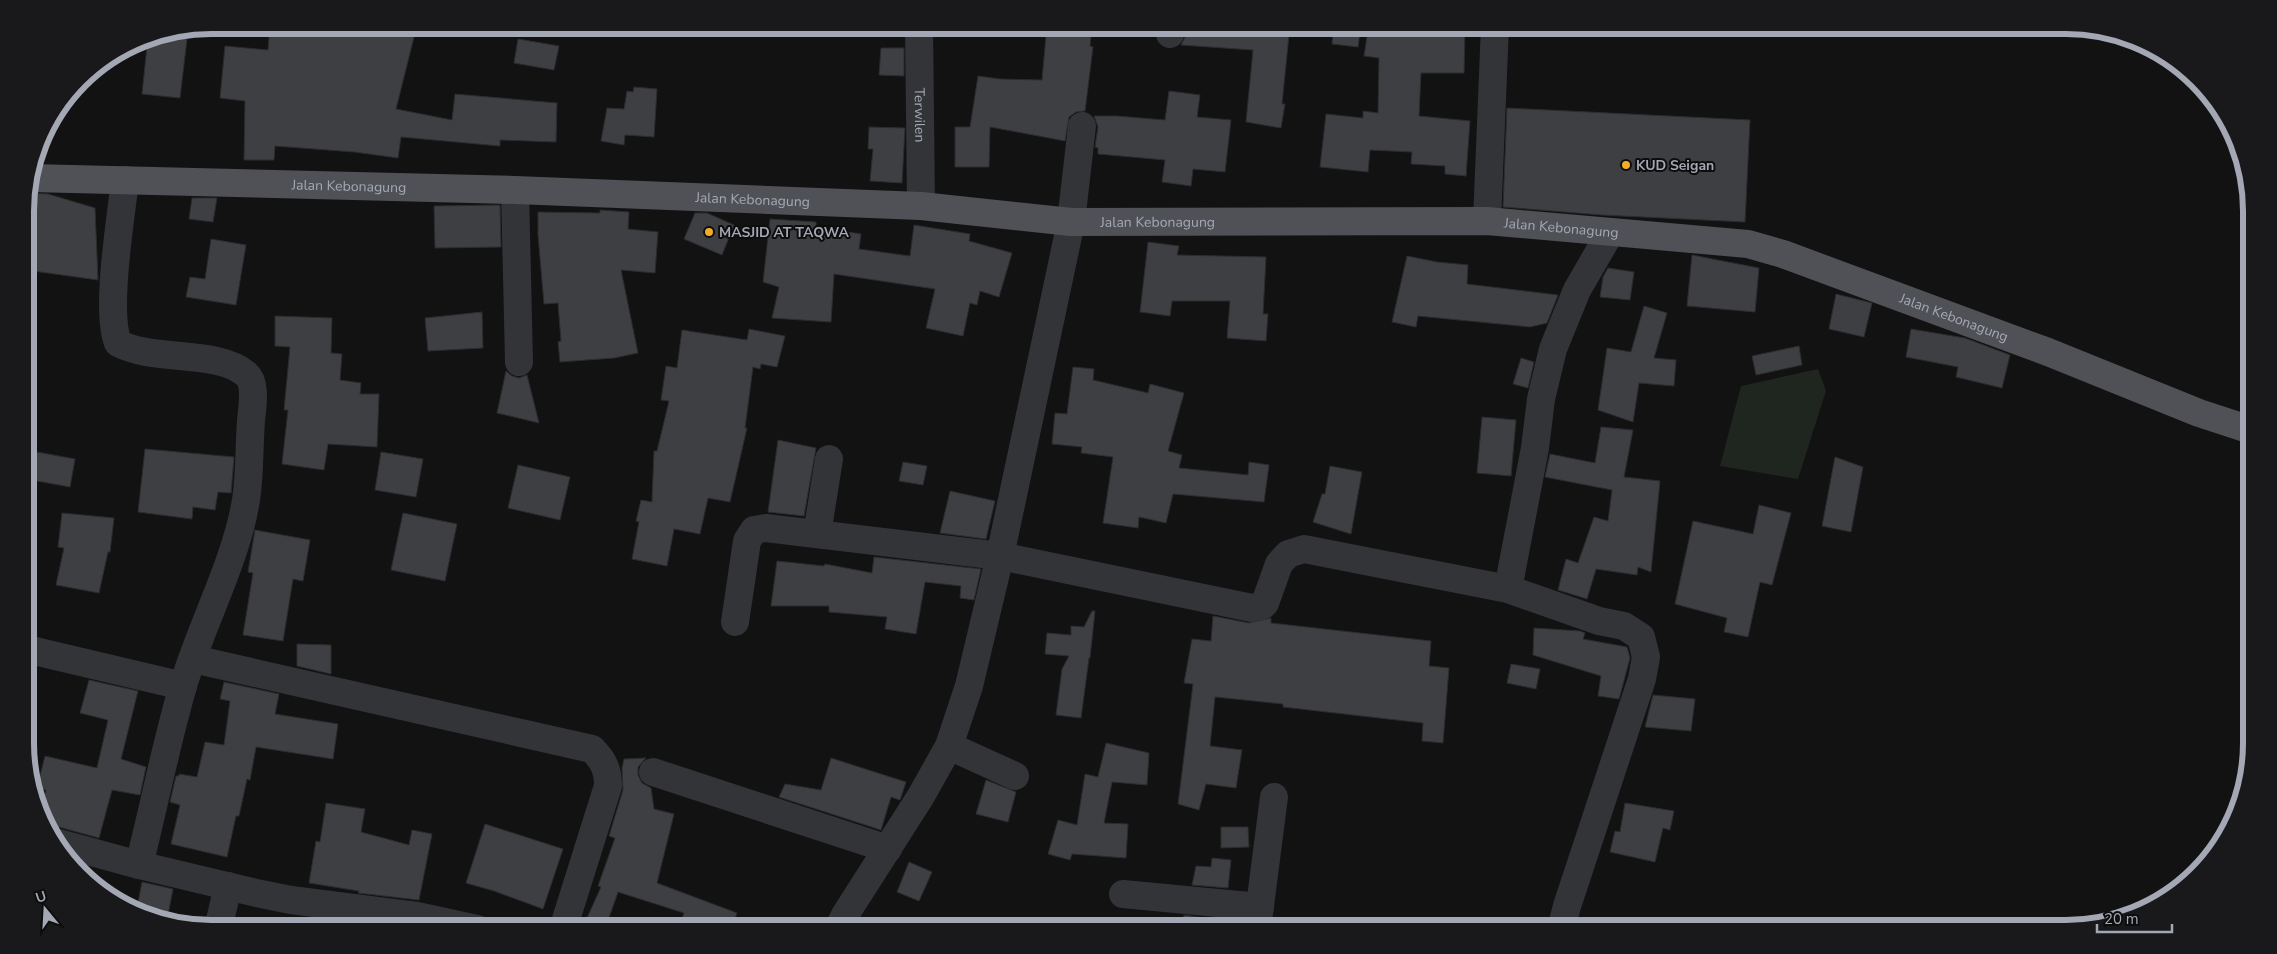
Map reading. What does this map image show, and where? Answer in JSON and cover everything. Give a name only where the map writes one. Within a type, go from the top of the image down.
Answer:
[{"type":"main road","name":"Jalan Kebonagung","points":[[37,178],[514,190],[921,206],[1071,222],[1487,222],[1748,244],[1783,254],[2048,352],[2199,413],[2243,427]]},
{"type":"street","name":"Terwilen","points":[[919,34],[921,206]]},
{"type":"street","points":[[1487,222],[1495,34]]},
{"type":"street","points":[[842,920],[888,849],[949,746],[969,686],[1000,556],[1071,222],[1082,126]]},
{"type":"street","points":[[124,180],[115,277],[114,320],[118,343],[142,351],[228,365],[247,374],[252,386],[246,500],[236,540],[183,686],[139,865]]},
{"type":"street","points":[[514,190],[519,362]]},
{"type":"street","points":[[1508,589],[1535,448],[1541,399],[1553,349],[1577,290],[1610,233]]},
{"type":"street","points":[[817,534],[829,459]]},
{"type":"street","points":[[735,622],[747,541],[754,530],[766,528],[1000,556],[1252,608],[1262,606],[1265,603],[1279,564],[1288,554],[1304,549],[1508,589],[1599,621],[1624,626],[1641,637],[1646,657],[1642,679],[1563,920]]},
{"type":"street","points":[[34,651],[183,686]]},
{"type":"street","points":[[193,659],[592,749],[601,758],[608,771],[608,786],[566,920]]},
{"type":"street","points":[[949,746],[1016,776]]},
{"type":"street","points":[[653,772],[888,849]]},
{"type":"street","points":[[1124,894],[1259,918],[1274,797]]},
{"type":"street","points":[[66,845],[139,865],[291,900],[436,920]]},
{"type":"street","points":[[220,920],[228,886]]},
{"type":"shaded area","points":[[1818,369],[1826,391],[1798,479],[1720,466],[1741,386]]},
{"type":"building","points":[[269,34],[415,34],[396,109],[452,120],[455,94],[557,103],[556,142],[500,140],[500,146],[401,137],[398,158],[354,152],[275,146],[274,160],[244,160],[245,101],[220,98],[225,46],[268,50]]},
{"type":"building","points":[[1046,34],[1091,34],[1090,46],[1093,47],[1085,111],[1076,112],[1069,117],[1065,141],[990,127],[989,167],[955,167],[955,127],[970,127],[978,76],[1000,79],[1042,80]]},
{"type":"building","points":[[1186,34],[1289,34],[1282,104],[1285,104],[1281,128],[1246,122],[1253,50],[1181,45]]},
{"type":"building","points":[[1333,34],[1360,34],[1358,47],[1332,44]]},
{"type":"building","points":[[1367,34],[1411,36],[1411,34],[1465,34],[1464,73],[1421,73],[1419,116],[1470,121],[1466,176],[1445,174],[1445,166],[1411,164],[1412,152],[1370,150],[1368,172],[1320,167],[1326,114],[1363,118],[1363,111],[1378,113],[1379,58],[1364,56]]},
{"type":"building","points":[[174,38],[187,39],[180,98],[142,94],[147,46]]},
{"type":"building","points":[[518,39],[559,46],[554,70],[514,63]]},
{"type":"building","points":[[881,48],[904,48],[904,76],[879,75]]},
{"type":"building","points":[[634,87],[657,89],[654,137],[625,135],[624,145],[601,141],[607,108],[624,109],[627,91],[633,92]]},
{"type":"building","points":[[1169,91],[1200,95],[1197,117],[1231,120],[1225,172],[1193,169],[1191,186],[1162,182],[1165,160],[1098,154],[1098,148],[1095,147],[1098,127],[1094,116],[1165,120]]},
{"type":"building","name":"KUD Seigan","points":[[1507,108],[1750,120],[1745,222],[1602,215],[1503,207]]},
{"type":"building","points":[[869,127],[905,128],[902,183],[870,181],[873,149],[868,149]]},
{"type":"building","points":[[35,193],[48,194],[95,208],[98,280],[34,271]]},
{"type":"building","points":[[192,198],[217,198],[213,222],[189,219]]},
{"type":"building","points":[[500,205],[501,247],[435,248],[434,206]]},
{"type":"building","points":[[600,210],[629,212],[628,229],[658,232],[655,273],[621,270],[638,353],[614,358],[560,362],[558,342],[561,341],[558,303],[544,304],[538,212],[600,213]]},
{"type":"building","name":"MASJID AT TAQWA","points":[[695,213],[707,213],[734,225],[722,255],[684,239]]},
{"type":"building","points":[[770,219],[816,222],[816,227],[861,234],[859,249],[910,256],[914,225],[970,234],[969,241],[1012,253],[999,297],[980,291],[977,305],[970,303],[963,336],[926,328],[935,289],[834,274],[831,322],[772,318],[779,287],[763,282]]},
{"type":"building","points":[[211,239],[246,245],[236,305],[186,297],[190,277],[205,279]]},
{"type":"building","points":[[1148,242],[1179,246],[1177,255],[1266,257],[1263,314],[1268,314],[1266,341],[1227,338],[1230,301],[1172,301],[1170,316],[1140,312]]},
{"type":"building","points":[[1692,255],[1759,268],[1755,312],[1687,306]]},
{"type":"building","points":[[1407,256],[1437,262],[1468,265],[1467,284],[1558,295],[1547,323],[1530,327],[1418,316],[1416,327],[1392,322]]},
{"type":"building","points":[[1608,268],[1634,272],[1630,300],[1600,297],[1603,277]]},
{"type":"building","points":[[1836,294],[1872,303],[1864,337],[1829,329]]},
{"type":"building","points":[[1644,306],[1667,313],[1654,358],[1676,360],[1674,386],[1639,383],[1633,422],[1598,410],[1607,348],[1631,352]]},
{"type":"building","points":[[482,312],[483,348],[428,351],[425,318]]},
{"type":"building","points":[[275,316],[332,318],[331,353],[342,354],[340,380],[361,383],[360,394],[379,394],[377,447],[328,444],[324,470],[282,464],[288,410],[284,410],[290,347],[275,346]]},
{"type":"building","points":[[749,329],[785,336],[777,367],[761,364],[760,369],[753,367],[745,428],[747,428],[730,502],[708,498],[700,534],[674,529],[667,566],[632,559],[639,522],[636,521],[641,500],[652,502],[654,451],[657,451],[669,401],[661,400],[666,366],[677,368],[682,330],[747,340]]},
{"type":"building","points":[[1911,329],[1965,338],[2010,355],[2002,388],[1956,377],[1958,367],[1906,357]]},
{"type":"building","points":[[1799,346],[1802,365],[1756,375],[1752,356]]},
{"type":"building","points":[[1521,358],[1534,362],[1528,388],[1513,384]]},
{"type":"building","points":[[1073,367],[1094,369],[1093,380],[1148,393],[1150,384],[1184,393],[1168,451],[1182,455],[1179,468],[1248,475],[1249,462],[1269,465],[1264,502],[1173,494],[1166,523],[1139,517],[1138,528],[1103,523],[1113,457],[1081,453],[1082,447],[1052,444],[1055,413],[1067,414]]},
{"type":"building","points":[[506,371],[512,376],[519,378],[527,375],[539,423],[497,413]]},
{"type":"building","points":[[1482,417],[1516,420],[1511,476],[1477,473]]},
{"type":"building","points":[[1601,427],[1633,430],[1624,477],[1660,481],[1651,572],[1638,567],[1637,575],[1596,569],[1587,599],[1558,590],[1566,559],[1578,563],[1594,517],[1608,521],[1612,490],[1545,477],[1550,454],[1595,463]]},
{"type":"building","points":[[778,440],[816,448],[804,516],[768,512]]},
{"type":"building","points":[[145,449],[234,457],[231,493],[218,492],[215,510],[193,507],[192,519],[138,512]]},
{"type":"building","points":[[34,451],[75,459],[70,487],[34,480]]},
{"type":"building","points":[[381,452],[423,459],[416,497],[375,490]]},
{"type":"building","points":[[1835,457],[1863,467],[1851,532],[1822,526]]},
{"type":"building","points":[[903,462],[927,466],[923,485],[899,481]]},
{"type":"building","points":[[518,465],[570,477],[560,520],[508,508]]},
{"type":"building","points":[[1330,466],[1362,472],[1351,534],[1313,522],[1322,494],[1325,494]]},
{"type":"building","points":[[950,491],[995,501],[986,539],[940,533]]},
{"type":"building","points":[[1759,505],[1791,513],[1772,585],[1760,582],[1748,637],[1724,632],[1727,618],[1675,604],[1693,521],[1753,534]]},
{"type":"building","points":[[62,513],[114,518],[110,552],[108,552],[99,593],[56,585],[64,548],[58,547]]},
{"type":"building","points":[[403,513],[457,524],[445,581],[391,570]]},
{"type":"building","points":[[255,530],[310,540],[303,581],[293,579],[283,641],[243,635],[253,573],[248,572]]},
{"type":"building","points":[[874,557],[981,569],[974,600],[960,598],[961,586],[925,582],[916,634],[885,629],[887,617],[829,612],[829,606],[771,606],[777,561],[824,566],[825,564],[872,573]]},
{"type":"building","points":[[1092,611],[1095,611],[1081,718],[1056,715],[1062,669],[1069,656],[1045,654],[1047,633],[1071,635],[1071,626],[1084,627]]},
{"type":"building","points":[[1213,616],[1249,623],[1271,618],[1271,623],[1431,641],[1429,666],[1449,668],[1443,743],[1422,741],[1423,723],[1215,697],[1210,746],[1242,750],[1236,788],[1206,784],[1199,810],[1178,804],[1193,684],[1184,683],[1192,639],[1211,641]]},
{"type":"building","points":[[1534,628],[1580,631],[1585,633],[1583,639],[1627,647],[1630,658],[1619,699],[1598,696],[1601,676],[1533,655]]},
{"type":"building","points":[[297,644],[331,645],[331,674],[297,666]]},
{"type":"building","points":[[1511,664],[1540,669],[1536,689],[1507,683]]},
{"type":"building","points":[[89,680],[138,691],[121,759],[146,767],[140,795],[112,790],[99,838],[56,828],[43,800],[46,790],[40,789],[38,783],[45,756],[97,768],[108,720],[80,713]]},
{"type":"building","points":[[224,682],[279,694],[275,714],[338,724],[333,759],[256,747],[250,780],[247,779],[227,857],[171,844],[180,805],[170,802],[176,776],[179,776],[179,774],[197,777],[205,742],[224,745],[230,701],[220,699]]},
{"type":"building","points":[[1653,695],[1695,699],[1691,731],[1645,727]]},
{"type":"building","points":[[1106,743],[1149,753],[1147,785],[1112,782],[1104,823],[1128,824],[1126,858],[1072,854],[1070,860],[1048,854],[1058,820],[1077,825],[1085,774],[1098,777]]},
{"type":"building","points":[[646,758],[638,767],[638,775],[642,783],[651,788],[654,809],[674,814],[657,883],[737,913],[734,920],[681,920],[684,913],[618,892],[608,920],[586,920],[601,887],[598,886],[615,838],[609,836],[623,790],[622,768],[624,759]]},
{"type":"building","points":[[831,758],[906,782],[900,800],[891,797],[881,830],[779,797],[785,784],[821,790]]},
{"type":"building","points":[[986,780],[1016,792],[1008,822],[976,814]]},
{"type":"building","points":[[326,803],[365,809],[361,832],[409,845],[412,830],[432,834],[419,900],[358,893],[359,891],[309,883],[316,841],[320,842]]},
{"type":"building","points":[[1625,803],[1674,811],[1670,830],[1663,828],[1655,862],[1610,852],[1615,831],[1620,832]]},
{"type":"building","points":[[485,824],[563,849],[543,909],[466,883]]},
{"type":"building","points":[[1221,827],[1248,827],[1249,847],[1221,848]]},
{"type":"building","points":[[1212,858],[1231,860],[1228,888],[1192,885],[1196,866],[1211,867]]},
{"type":"building","points":[[909,862],[932,872],[919,901],[897,892]]},
{"type":"building","points":[[142,882],[173,889],[168,915],[138,904]]},
{"type":"building","points":[[1184,915],[1205,918],[1205,920],[1183,920]]},
{"type":"place","name":"KUD Seigan","points":[[1626,165]]},
{"type":"place","name":"MASJID AT TAQWA","points":[[709,232]]}]
